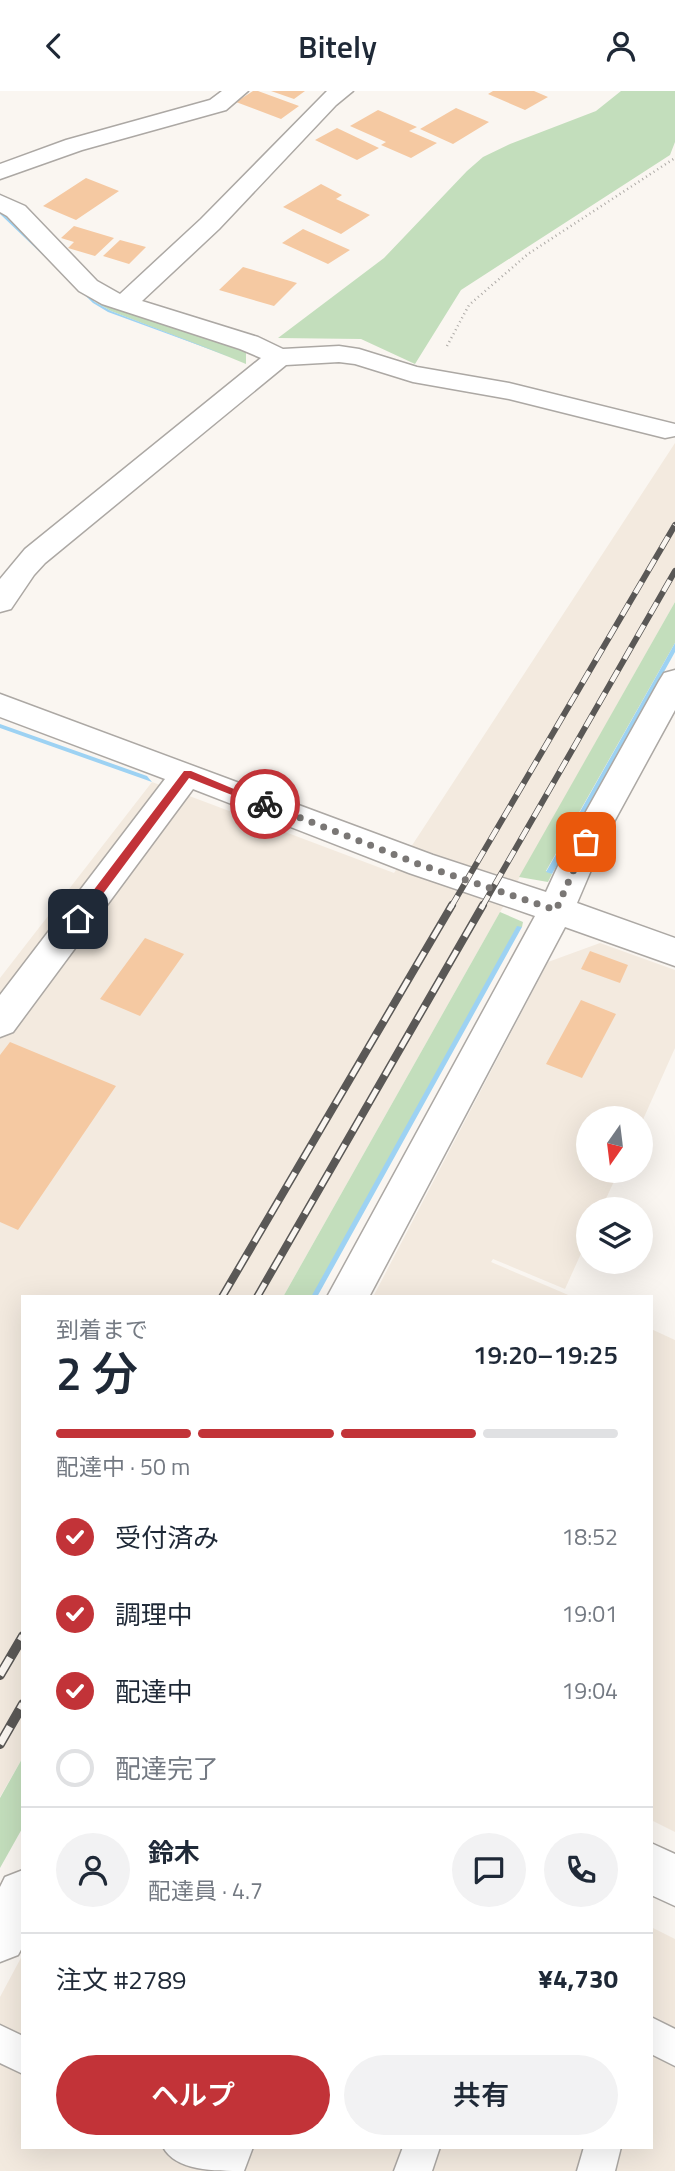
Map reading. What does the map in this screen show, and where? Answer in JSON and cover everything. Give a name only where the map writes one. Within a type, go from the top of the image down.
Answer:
[{"type":"street","points":[[0,172],[74,145],[218,105],[237,91]]},
{"type":"street","points":[[125,303],[210,224],[328,100],[342,91]]},
{"type":"street","points":[[0,202],[16,211],[88,286],[111,299],[249,343],[279,357],[349,356],[432,378],[509,391],[665,430]]},
{"type":"street","points":[[0,602],[23,568],[35,557],[279,357]]},
{"type":"street","points":[[347,1295],[556,910],[586,842],[675,681]]},
{"type":"street","points":[[0,705],[421,865],[675,952]]},
{"type":"street","points":[[0,1023],[187,774]]},
{"type":"street","points":[[653,1869],[675,1881]]},
{"type":"street","points":[[0,1937],[21,1899]]},
{"type":"lane","points":[[653,2036],[675,2048]]},
{"type":"lane","points":[[0,2043],[21,2055]]},
{"type":"lane","points":[[184,2149],[223,2171],[234,2149]]},
{"type":"lane","points":[[413,2171],[421,2149]]},
{"type":"lane","points":[[596,2171],[603,2149]]},
{"type":"path","points":[[432,378],[463,315],[477,297],[528,254],[675,158]]},
{"type":"shaded area","points":[[675,443],[675,602],[284,1295],[21,1295],[21,1760],[0,1797],[0,978],[152,782],[394,873]]},
{"type":"shaded area","points":[[600,943],[675,970],[675,1048],[649,1106],[576,1106],[576,1183],[613,1183],[607,1197],[576,1197],[576,1265],[565,1289],[493,1259],[491,1262],[568,1295],[374,1295],[548,962]]},
{"type":"shaded area","points":[[653,1330],[675,1340],[675,1832],[653,1821]]},
{"type":"shaded area","points":[[653,1928],[675,1939],[675,2171],[0,2171],[0,1997],[21,1958],[21,2149],[653,2149]]},
{"type":"green space","points":[[621,91],[675,91],[675,142],[670,155],[461,290],[415,364],[361,339],[278,338],[384,258],[483,157],[596,111]]},
{"type":"green space","points":[[95,302],[243,350],[246,352],[246,364],[111,311]]},
{"type":"green space","points":[[675,602],[675,643],[546,871],[552,874],[548,882],[519,877]]},
{"type":"green space","points":[[500,912],[523,922],[522,927],[517,927],[315,1295],[284,1295]]},
{"type":"green space","points":[[21,1761],[21,1831],[0,1868],[0,1798]]},
{"type":"water","points":[[0,211],[95,302],[111,311],[231,357],[108,312],[93,303],[0,214]]},
{"type":"water","points":[[675,643],[675,652],[552,874],[546,872]]},
{"type":"water","points":[[0,724],[147,776],[152,782],[0,728]]},
{"type":"water","points":[[517,926],[522,927],[318,1295],[312,1295]]},
{"type":"building","points":[[253,91],[299,106],[281,119],[236,102]]},
{"type":"building","points":[[271,91],[305,91],[294,99]]},
{"type":"building","points":[[493,91],[534,91],[548,97],[525,110],[488,94]]},
{"type":"building","points":[[456,108],[489,122],[453,144],[420,129]]},
{"type":"building","points":[[378,110],[417,127],[409,131],[437,143],[411,158],[381,145],[386,142],[350,126]]},
{"type":"building","points":[[337,128],[379,148],[357,160],[315,140]]},
{"type":"building","points":[[86,178],[119,191],[76,220],[43,206]]},
{"type":"building","points":[[321,184],[342,195],[336,199],[370,215],[341,234],[283,207]]},
{"type":"building","points":[[74,226],[114,238],[95,256],[68,248],[74,242],[61,238]]},
{"type":"building","points":[[303,229],[350,250],[328,264],[282,243]]},
{"type":"building","points":[[120,240],[146,247],[129,264],[103,256]]},
{"type":"building","points":[[243,267],[297,283],[274,306],[219,290]]},
{"type":"building","points":[[145,938],[184,954],[140,1016],[100,999]]},
{"type":"building","points":[[590,951],[628,965],[620,983],[581,969]]},
{"type":"building","points":[[581,1000],[616,1014],[582,1078],[546,1064]]},
{"type":"building","points":[[10,1042],[116,1086],[18,1230],[0,1222],[0,1055]]},
{"type":"railway","points":[[451,907],[675,525]]},
{"type":"railway","points":[[482,907],[675,571]]},
{"type":"railway","points":[[223,1295],[452,905]]},
{"type":"railway","points":[[258,1295],[483,905]]},
{"type":"railway","points":[[0,1675],[21,1639]]},
{"type":"railway","points":[[0,1744],[21,1707]]},
{"type":"way so far","points":[[265,804],[421,865],[556,910],[586,842]]},
{"type":"route","points":[[78,919],[187,774],[265,804]]}]
